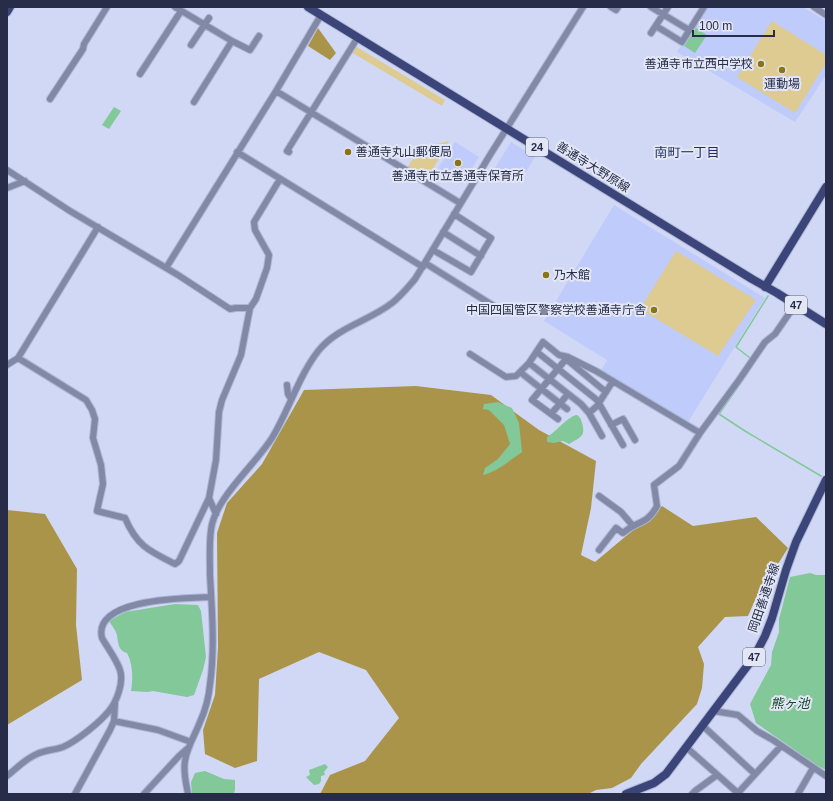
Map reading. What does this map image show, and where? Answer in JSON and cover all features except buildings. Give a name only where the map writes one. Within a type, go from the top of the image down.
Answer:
[{"type":"main road","points":[[7,12],[10,7]]},
{"type":"main road","name":"善通寺大野原線","points":[[308,7],[765,287]]},
{"type":"main road","points":[[765,287],[826,187]]},
{"type":"main road","name":"47","points":[[765,287],[826,324]]},
{"type":"main road","name":"岡田善通寺線","points":[[630,794],[654,783],[666,774],[754,657],[772,618],[796,542],[826,480]]},
{"type":"street","points":[[50,99],[83,49],[84,44],[107,7]]},
{"type":"street","points":[[175,7],[250,50],[259,36]]},
{"type":"street","points":[[144,794],[187,749],[201,720],[210,684],[212,632],[210,552],[211,528],[216,514],[237,481],[259,456],[272,437],[307,369],[319,351],[329,340],[343,330],[381,310],[403,294],[424,265],[460,203],[583,7]]},
{"type":"street","points":[[611,7],[616,10],[618,7]]},
{"type":"street","points":[[651,7],[690,30]]},
{"type":"street","points":[[651,33],[668,7]]},
{"type":"street","points":[[656,26],[682,42],[702,9],[695,7]]},
{"type":"street","points":[[814,7],[826,14]]},
{"type":"street","points":[[140,74],[181,11]]},
{"type":"street","points":[[166,268],[276,91],[321,15]]},
{"type":"street","points":[[191,45],[209,18]]},
{"type":"street","points":[[289,152],[287,150],[358,37]]},
{"type":"street","points":[[194,102],[232,41]]},
{"type":"street","points":[[276,91],[460,203]]},
{"type":"street","points":[[237,152],[497,308]]},
{"type":"street","points":[[7,170],[230,309],[250,308]]},
{"type":"street","points":[[18,358],[86,400],[92,410],[95,419],[93,438],[95,449],[101,465],[103,484],[97,511],[125,518],[130,530],[138,541],[151,552],[175,564],[179,561],[209,498],[216,460],[219,412],[222,400],[241,355],[250,308],[256,299],[267,268],[269,255],[255,230],[254,222],[280,179]]},
{"type":"street","points":[[7,188],[25,181]]},
{"type":"street","points":[[433,250],[471,272],[481,256],[491,238],[454,214]]},
{"type":"street","points":[[7,365],[18,358],[98,227]]},
{"type":"street","points":[[443,232],[481,256]]},
{"type":"street","points":[[599,550],[616,528],[623,533],[650,517],[658,506],[654,485],[680,466],[700,433],[736,386],[764,342],[775,334],[795,304]]},
{"type":"street","points":[[470,354],[506,377],[516,376],[529,363],[543,342],[564,357],[606,392]]},
{"type":"street","points":[[537,352],[596,400],[623,445]]},
{"type":"street","points":[[564,357],[596,371],[700,433]]},
{"type":"street","points":[[558,419],[532,400],[558,370],[564,357]]},
{"type":"street","points":[[529,363],[581,404],[602,436]]},
{"type":"street","points":[[520,372],[567,409]]},
{"type":"street","points":[[588,413],[598,403],[613,381]]},
{"type":"street","points":[[288,385],[288,394],[291,399]]},
{"type":"street","points":[[551,414],[568,394]]},
{"type":"street","points":[[611,425],[623,419],[635,440]]},
{"type":"street","points":[[599,496],[621,512],[633,526]]},
{"type":"street","points":[[209,498],[216,514]]},
{"type":"street","points":[[7,776],[23,762],[38,753],[62,747],[76,740],[110,710],[115,701],[121,677],[120,669],[102,638],[101,627],[103,623],[116,611],[123,608],[162,600],[211,597]]},
{"type":"street","points":[[75,794],[114,721],[115,701]]},
{"type":"street","points":[[714,711],[738,715],[757,731],[773,740],[826,776]]},
{"type":"street","points":[[114,721],[158,730],[191,742]]},
{"type":"street","points":[[703,726],[755,774]]},
{"type":"street","points":[[686,747],[738,794],[781,746]]},
{"type":"street","points":[[187,749],[184,772],[188,794]]},
{"type":"street","points":[[798,794],[813,768]]},
{"type":"street","points":[[692,794],[717,775]]},
{"type":"shaded area","name":"善通寺市立西中学校","points":[[705,7],[803,7],[826,21],[826,75],[795,122],[677,52]]},
{"type":"shaded area","name":"運動場","points":[[772,21],[826,55],[826,63],[795,113],[737,77]]},
{"type":"shaded area","points":[[318,28],[336,53],[330,60],[308,46]]},
{"type":"shaded area","points":[[355,46],[445,100],[442,106],[351,52]]},
{"type":"shaded area","points":[[449,141],[426,181],[406,169],[420,148]]},
{"type":"shaded area","name":"善通寺市立善通寺保育所","points":[[455,142],[479,157],[462,184],[438,168]]},
{"type":"shaded area","points":[[511,142],[535,157],[519,183],[495,168]]},
{"type":"shaded area","name":"中国四国管区警察学校善通寺庁舎","points":[[614,205],[765,298],[688,422],[601,371],[607,360],[544,321]]},
{"type":"shaded area","points":[[676,251],[756,300],[718,356],[640,309]]},
{"type":"shaded area","points":[[416,386],[491,395],[539,430],[596,461],[591,508],[581,555],[595,562],[662,506],[693,526],[756,517],[788,548],[768,580],[759,591],[748,616],[725,617],[698,647],[704,664],[702,688],[697,704],[641,764],[631,778],[612,788],[596,790],[588,794],[320,794],[330,775],[365,761],[399,718],[366,670],[319,652],[259,679],[257,761],[235,768],[205,754],[203,730],[215,695],[218,647],[217,533],[227,503],[262,464],[304,390]]},
{"type":"shaded area","points":[[7,510],[45,514],[77,569],[76,625],[82,680],[7,725]]},
{"type":"water","points":[[696,28],[707,35],[695,53],[684,46]]},
{"type":"water","points":[[114,107],[121,111],[109,129],[102,125]]},
{"type":"water","points":[[498,402],[512,408],[519,423],[522,452],[499,468],[483,475],[485,468],[498,459],[510,444],[504,425],[489,410],[483,409],[484,404]]},
{"type":"water","points":[[577,415],[581,419],[583,428],[583,434],[579,438],[569,444],[563,441],[554,443],[547,442],[547,437],[570,418]]},
{"type":"water","name":"熊ヶ池","points":[[810,573],[816,575],[826,575],[826,770],[756,723],[750,704],[771,665],[772,652],[779,632],[779,619],[790,577]]},
{"type":"water","points":[[175,604],[198,605],[201,611],[206,657],[194,695],[187,697],[153,691],[131,691],[132,677],[130,662],[127,653],[120,648],[115,629],[109,621],[125,612]]},
{"type":"water","points":[[325,764],[328,767],[324,772],[325,775],[321,776],[321,781],[319,784],[314,785],[306,777],[310,775],[309,770]]},
{"type":"water","points":[[205,771],[224,779],[235,780],[234,794],[192,794],[191,782],[195,773]]},
{"type":"waterway","points":[[750,358],[736,347],[768,296]]},
{"type":"waterway","points":[[749,371],[719,414],[821,476]]},
{"type":"place","name":"善通寺市立西中学校","points":[[761,64]]},
{"type":"place","name":"運動場","points":[[782,70]]},
{"type":"place","name":"善通寺丸山郵便局","points":[[348,152]]},
{"type":"place","name":"善通寺市立善通寺保育所","points":[[458,163]]},
{"type":"place","name":"乃木館","points":[[546,275]]},
{"type":"place","name":"中国四国管区警察学校善通寺庁舎","points":[[654,310]]},
{"type":"district","name":"南町一丁目","points":[[687,152]]}]
